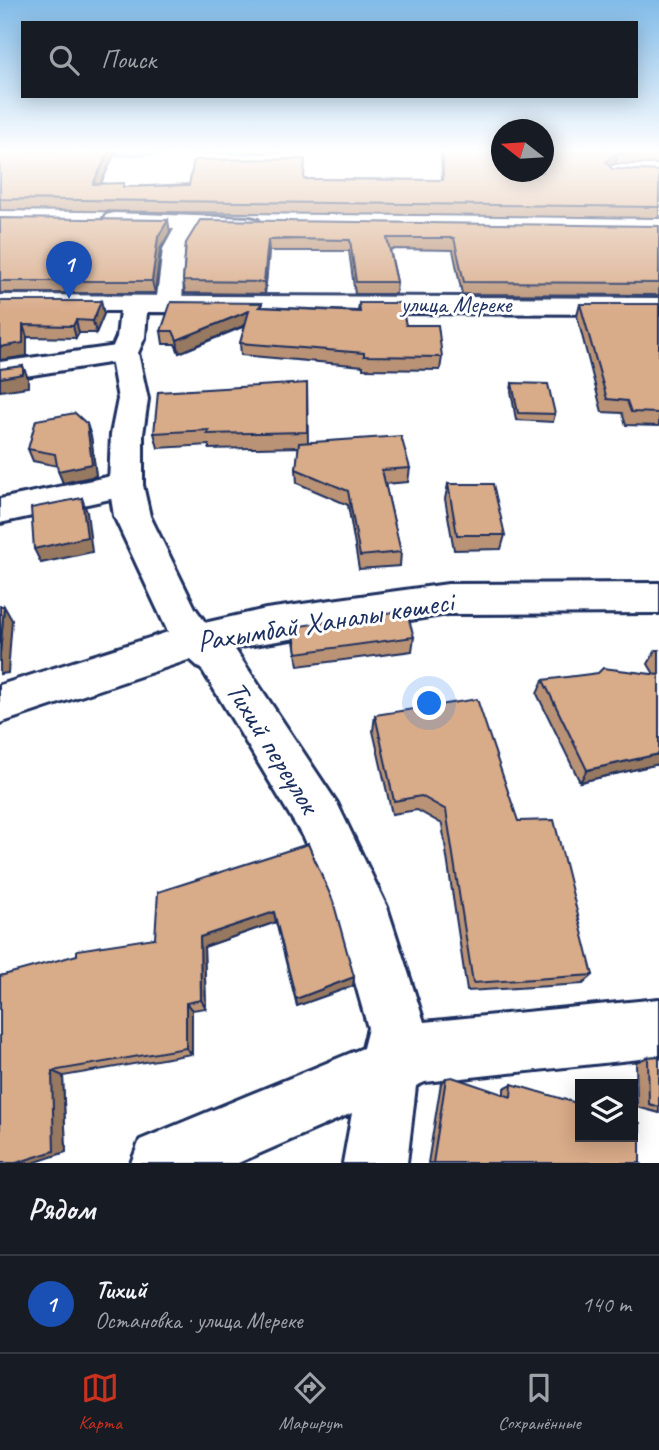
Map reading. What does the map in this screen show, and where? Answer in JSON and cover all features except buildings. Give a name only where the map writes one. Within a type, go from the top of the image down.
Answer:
[{"type":"street","points":[[91,220],[274,225]]},
{"type":"street","points":[[169,304],[177,239],[184,229],[192,224]]},
{"type":"street","name":"улица Мереке","points":[[0,303],[659,306]]},
{"type":"street","name":"Тихий переулок","points":[[134,304],[133,328],[124,353],[133,399],[127,434],[125,485],[132,516],[181,619],[197,640],[218,659],[320,820],[361,907],[397,1028],[387,1069],[383,1118],[375,1163]]},
{"type":"street","points":[[0,371],[124,353]]},
{"type":"street","points":[[0,511],[125,485]]},
{"type":"street","name":"Рахымбай Ханалы көшесі","points":[[0,704],[197,640],[277,623],[447,599],[659,598]]},
{"type":"street","points":[[163,1163],[424,1052],[659,1028]]},
{"type":"place","name":"Тихий","points":[[69,299]]}]
